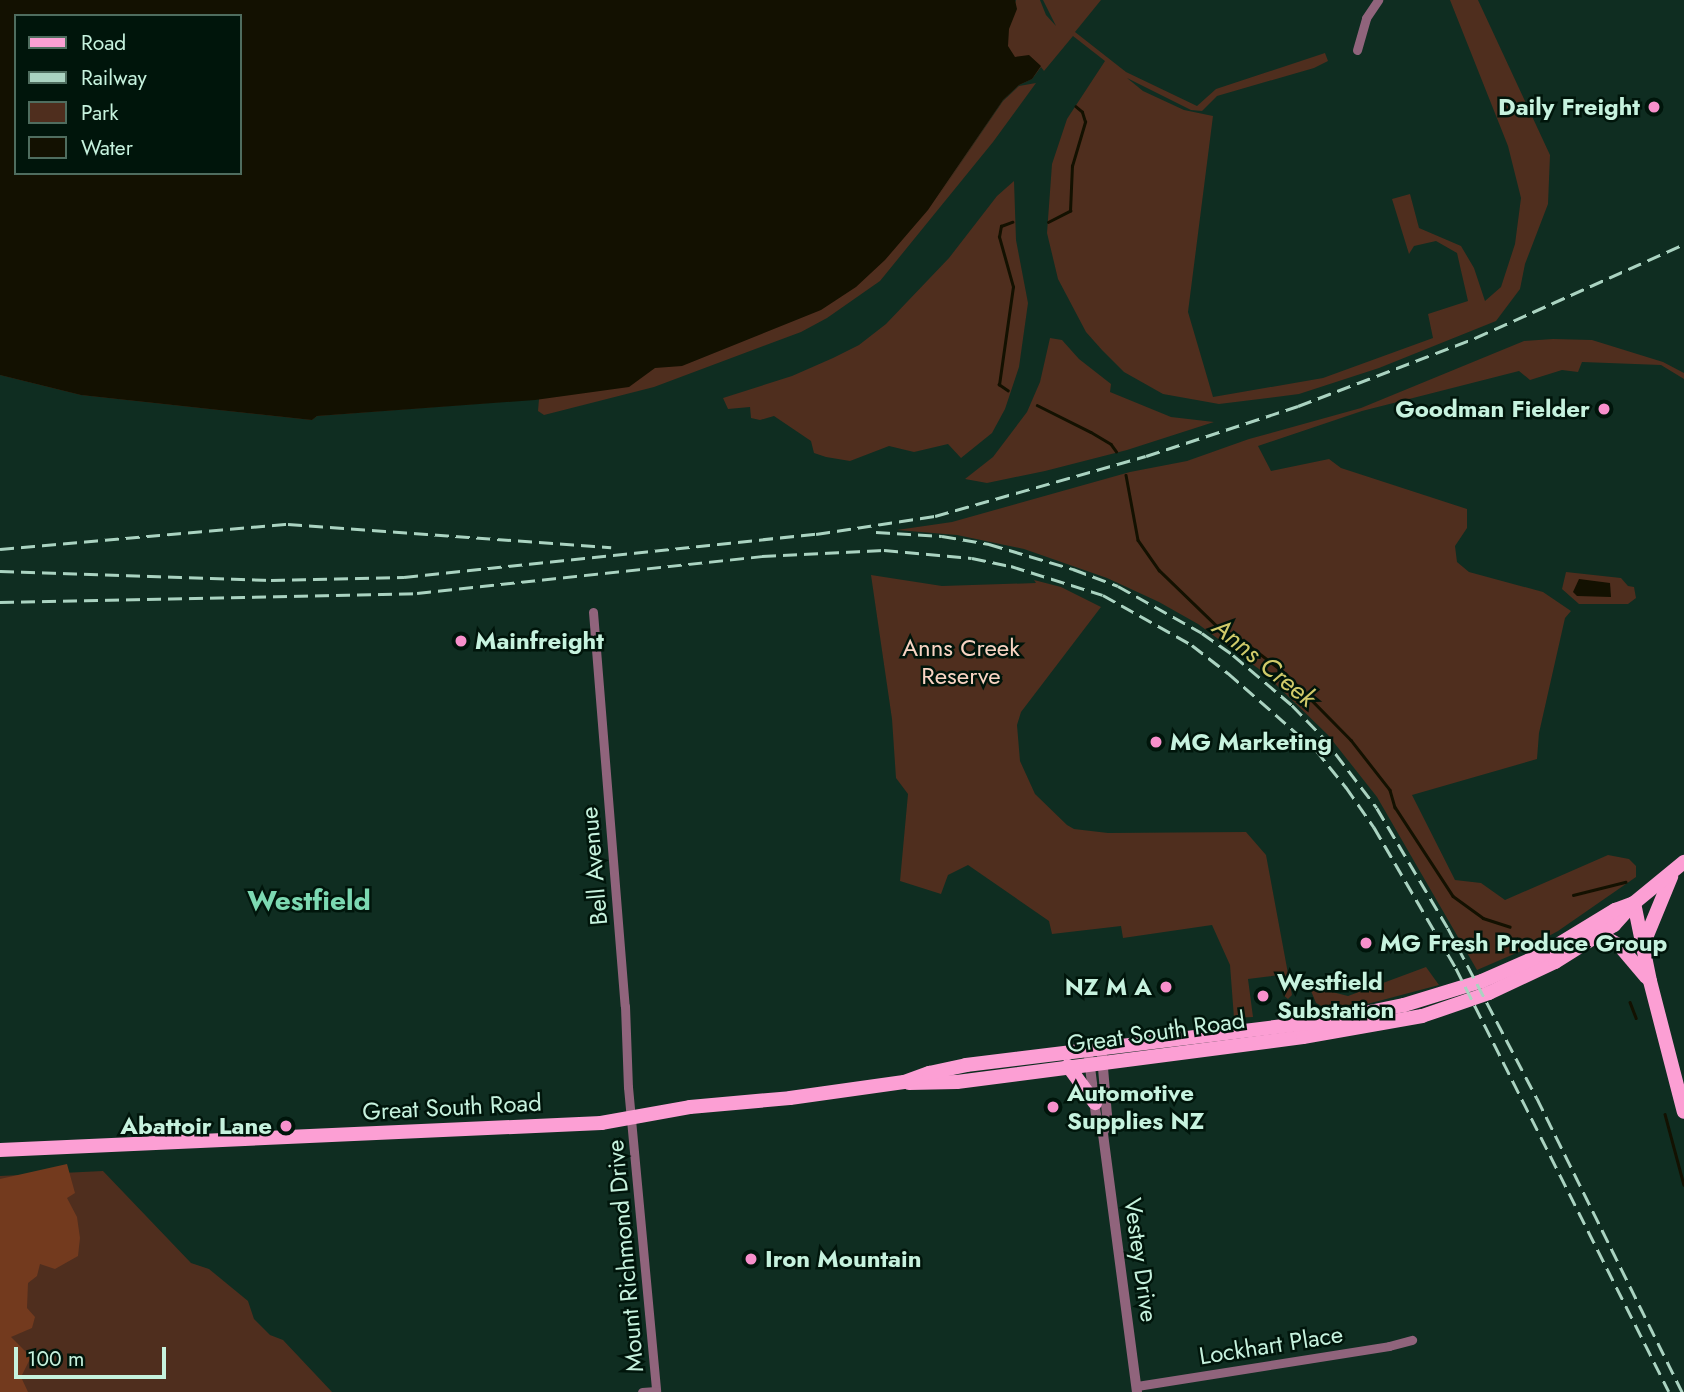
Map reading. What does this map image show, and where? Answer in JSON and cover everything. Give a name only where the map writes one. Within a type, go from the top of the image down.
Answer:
[{"type":"main road","name":"Great South Road","points":[[904,1082],[966,1065],[1363,1028],[1532,974],[1614,925],[1634,903],[1684,862]]},
{"type":"main road","points":[[1642,948],[1673,872]]},
{"type":"main road","name":"Great South Road","points":[[1485,987],[1615,910],[1634,903]]},
{"type":"main road","points":[[1634,903],[1642,948],[1684,1112]]},
{"type":"main road","points":[[1600,935],[1619,944],[1650,981]]},
{"type":"main road","name":"Great South Road","points":[[0,1150],[601,1123],[904,1082],[957,1082],[1068,1066],[1095,1055]]},
{"type":"main road","points":[[1068,1066],[1095,1102]]},
{"type":"street","points":[[1357,50],[1366,18],[1378,0]]},
{"type":"street","name":"Bell Avenue","points":[[593,612],[631,1117]]},
{"type":"street","name":"Vestey Drive","points":[[1095,1055],[1095,1102],[1103,1134],[1137,1389]]},
{"type":"street","name":"Vestey Drive","points":[[1095,1055],[1107,1115],[1103,1134]]},
{"type":"street","name":"Mount Richmond Drive","points":[[631,1117],[656,1391]]},
{"type":"street","name":"Lockhart Place","points":[[1137,1389],[1412,1340]]},
{"type":"street","points":[[642,1392],[656,1391]]},
{"type":"green space","points":[[0,0],[1015,0],[1016,3],[1016,0],[1040,0],[1046,15],[1056,26],[1043,0],[1101,0],[1075,32],[1126,72],[1197,106],[1216,89],[1325,53],[1328,61],[1314,68],[1217,96],[1202,111],[1191,110],[1127,78],[1143,91],[1184,110],[1213,116],[1188,312],[1213,397],[1323,378],[1433,338],[1428,314],[1468,301],[1457,253],[1436,241],[1414,246],[1409,254],[1392,199],[1410,194],[1419,228],[1461,246],[1474,268],[1485,301],[1501,287],[1515,244],[1521,198],[1508,146],[1450,0],[1478,0],[1550,155],[1548,204],[1525,264],[1520,289],[1496,321],[1379,368],[1299,394],[1219,404],[1163,394],[1124,372],[1086,332],[1058,279],[1047,233],[1052,164],[1067,119],[1105,61],[1073,36],[1044,71],[1041,67],[1032,79],[1019,85],[1003,100],[933,204],[1003,101],[1019,86],[1036,83],[993,142],[880,281],[827,318],[801,332],[654,387],[544,415],[538,411],[539,399],[317,416],[312,420],[81,395],[0,375]]},
{"type":"green space","points":[[1014,181],[1016,240],[1028,303],[1019,367],[1005,409],[992,433],[961,458],[948,444],[914,452],[889,446],[850,461],[826,457],[814,453],[811,441],[774,416],[760,420],[751,418],[750,407],[728,409],[723,398],[792,376],[833,358],[859,345],[886,324],[949,258],[997,196]]},
{"type":"green space","points":[[1050,338],[1062,340],[1079,359],[1111,384],[1110,392],[1171,417],[1214,422],[1127,450],[1045,471],[987,483],[965,479],[993,457],[1027,412],[1040,382]]},
{"type":"green space","points":[[1592,340],[1663,362],[1684,373],[1684,379],[1661,365],[1582,362],[1578,372],[1562,370],[1530,380],[1519,371],[1362,411],[1258,446],[1271,471],[1329,459],[1341,468],[1467,509],[1467,528],[1455,546],[1457,562],[1469,572],[1543,592],[1571,611],[1565,618],[1539,733],[1537,759],[1412,795],[1455,880],[1481,883],[1505,900],[1608,855],[1629,859],[1636,866],[1636,877],[1558,931],[1477,970],[1377,797],[1328,735],[1263,672],[1198,624],[1107,578],[1024,549],[957,535],[897,530],[952,522],[1130,472],[1187,461],[1249,439],[1361,408],[1524,341]]},
{"type":"green space","points":[[1566,572],[1621,578],[1628,586],[1634,587],[1636,598],[1628,604],[1579,604],[1562,589]]},
{"type":"green space","name":"Anns Creek Reserve","points":[[871,575],[942,586],[1036,583],[1034,580],[1061,587],[1101,607],[1021,712],[1017,725],[1020,761],[1035,794],[1074,829],[1108,833],[1246,832],[1266,855],[1292,995],[1288,999],[1283,995],[1279,975],[1248,979],[1253,1017],[1234,1018],[1230,965],[1212,925],[1123,938],[1121,926],[1052,934],[1049,921],[968,865],[948,875],[941,894],[900,881],[908,794],[896,778],[892,719]]},
{"type":"green space","points":[[1426,967],[1439,985],[1356,1007],[1325,1008],[1316,1003],[1309,986],[1348,996]]},
{"type":"green space","points":[[103,1171],[191,1263],[209,1269],[248,1301],[254,1319],[270,1335],[283,1340],[332,1392],[0,1392],[0,1176]]},
{"type":"shaded area","points":[[67,1164],[75,1193],[67,1198],[77,1217],[80,1238],[78,1256],[55,1269],[40,1264],[37,1276],[28,1283],[27,1308],[35,1317],[32,1328],[11,1337],[31,1357],[21,1377],[28,1392],[0,1392],[0,1179]]},
{"type":"water","points":[[0,0],[1015,0],[1017,9],[1009,29],[1008,46],[1015,57],[1029,55],[1041,66],[1032,79],[1019,85],[1003,100],[928,210],[885,260],[856,287],[821,310],[682,366],[655,368],[629,387],[535,400],[317,416],[312,420],[81,395],[0,375]]},
{"type":"water","points":[[1579,579],[1610,583],[1611,597],[1577,596],[1573,592]]},
{"type":"waterway","name":"Anns Creek","points":[[1048,222],[1070,211],[1072,166],[1085,122],[1082,112],[1076,107]]},
{"type":"waterway","name":"Anns Creek","points":[[1008,391],[999,385],[1013,287],[999,237],[1001,226],[1012,222]]},
{"type":"waterway","name":"Anns Creek","points":[[1037,405],[1091,432],[1111,444],[1116,451]]},
{"type":"waterway","name":"Anns Creek","points":[[1126,475],[1138,540],[1159,570],[1220,629],[1238,637],[1285,673],[1351,740],[1390,790],[1395,807],[1453,896],[1483,918],[1510,927]]},
{"type":"waterway","name":"Anns Creek","points":[[1573,895],[1625,882]]},
{"type":"waterway","name":"Anns Creek","points":[[1630,1002],[1636,1018]]},
{"type":"waterway","name":"Anns Creek","points":[[1665,1114],[1684,1185]]},
{"type":"railway","points":[[0,571],[271,580],[404,577],[816,534],[935,516],[1146,456],[1298,406],[1475,338],[1684,244]]},
{"type":"railway","points":[[0,549],[288,524],[611,547]]},
{"type":"railway","points":[[876,532],[942,536],[989,544],[1073,569],[1118,586],[1202,633],[1233,655],[1292,705],[1323,737],[1377,808],[1448,928],[1537,1098],[1682,1392]]},
{"type":"railway","points":[[0,602],[417,593],[762,556],[884,550],[972,558],[1011,566],[1103,595],[1192,645],[1228,673],[1316,750],[1346,787],[1374,827],[1456,968],[1669,1392]]},
{"type":"place","name":"Daily Freight","points":[[1654,107]]},
{"type":"place","name":"Goodman Fielder","points":[[1604,409]]},
{"type":"place","name":"Mainfreight","points":[[461,641]]},
{"type":"place","name":"MG Marketing","points":[[1156,742]]},
{"type":"place","name":"MG Fresh Produce Group","points":[[1366,943]]},
{"type":"place","name":"NZ M A","points":[[1166,987]]},
{"type":"place","name":"Westfield Substation","points":[[1263,996]]},
{"type":"place","name":"Automotive Supplies NZ","points":[[1053,1107]]},
{"type":"place","name":"Abattoir Lane","points":[[286,1126]]},
{"type":"place","name":"Iron Mountain","points":[[751,1259]]},
{"type":"district","name":"Westfield","points":[[309,901]]}]
